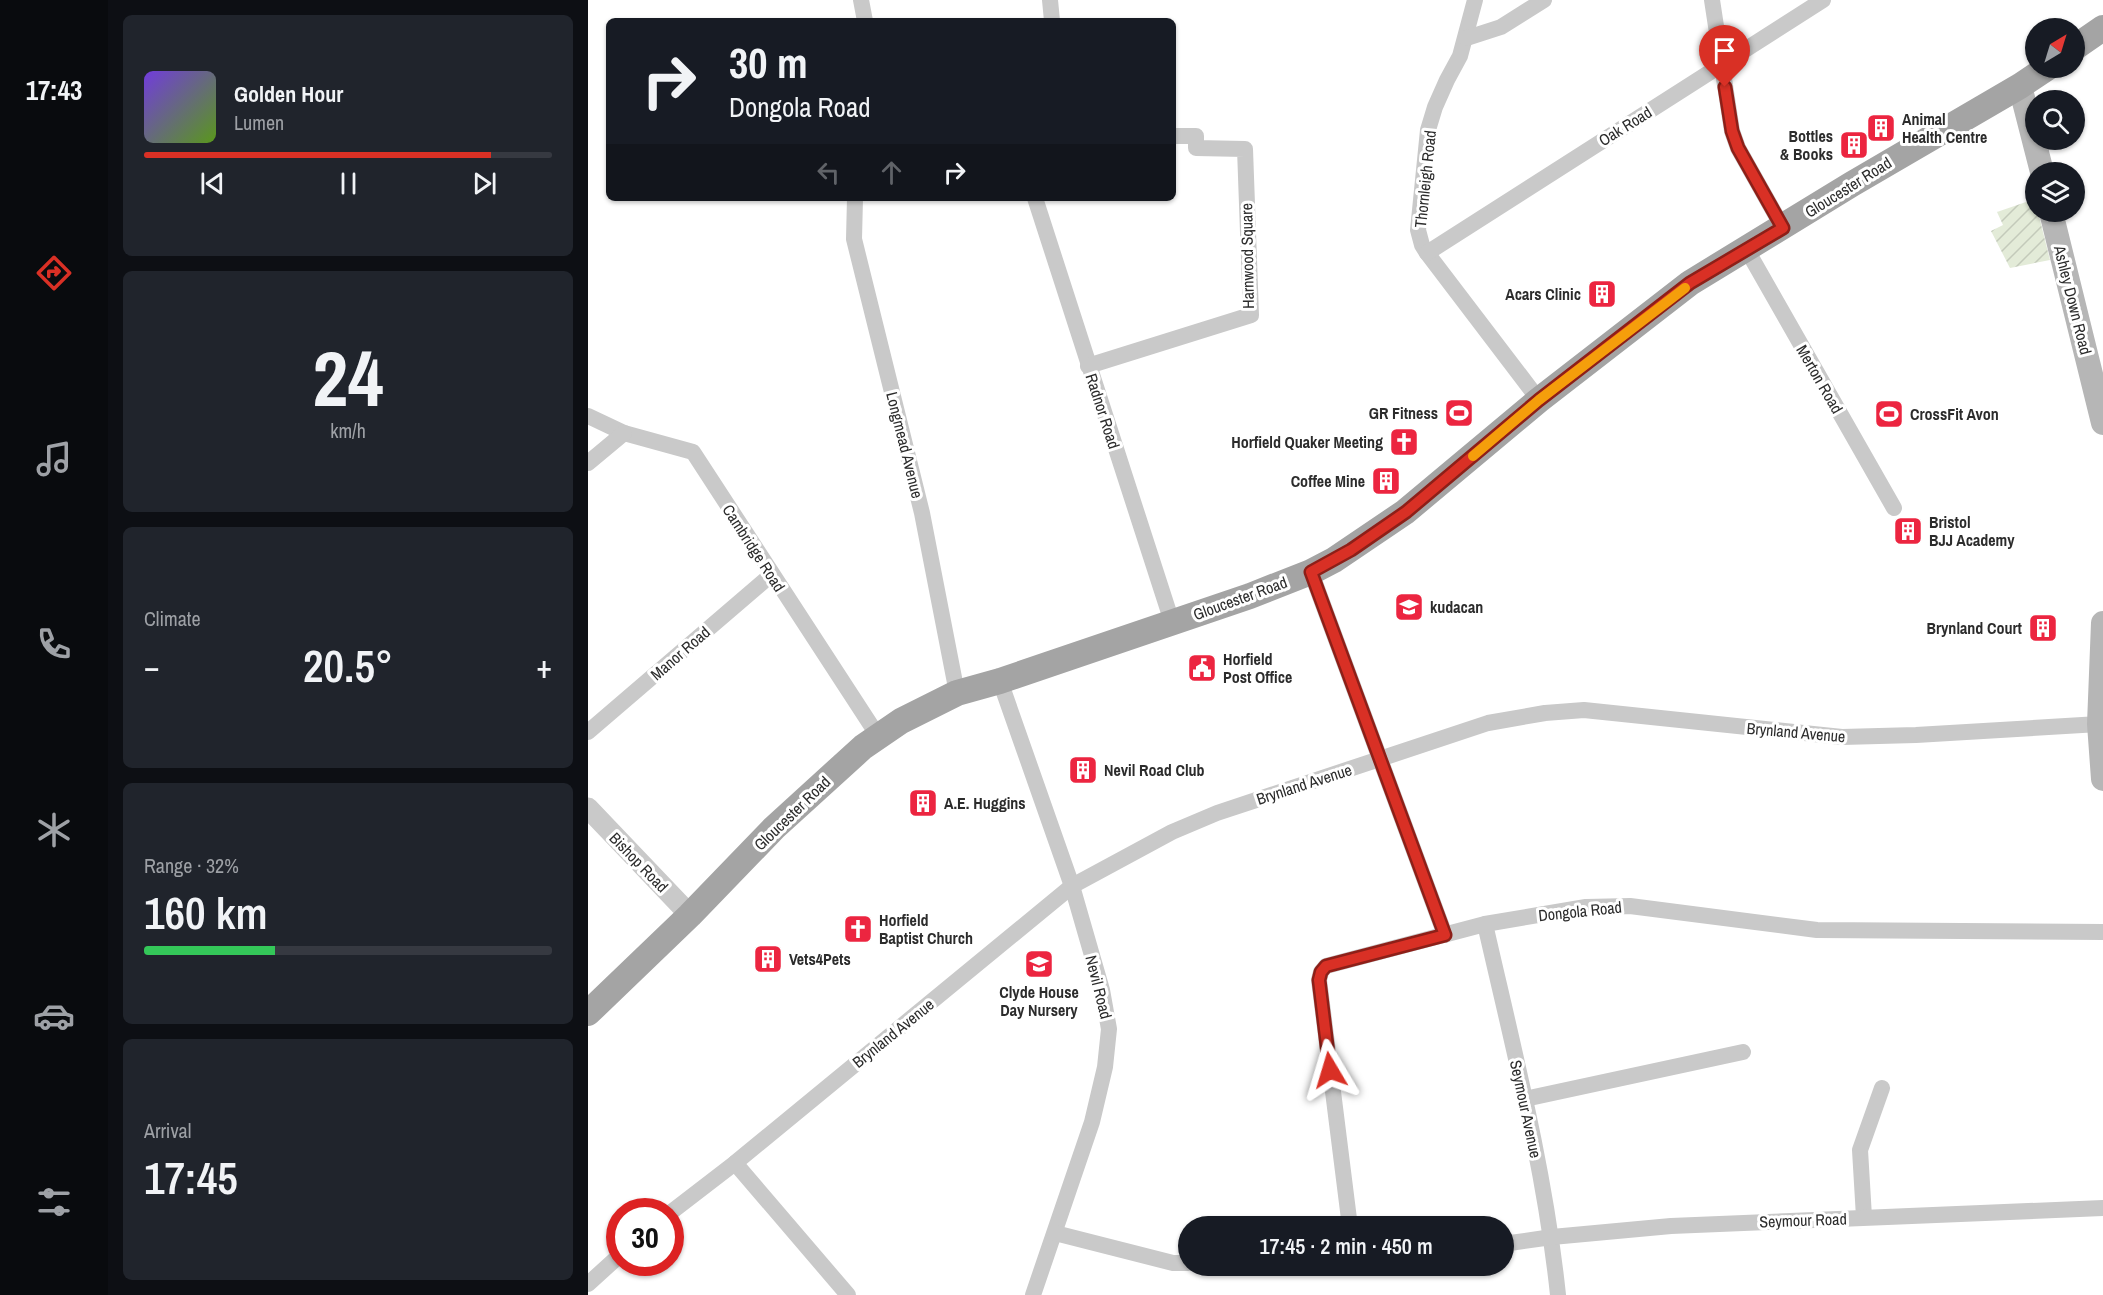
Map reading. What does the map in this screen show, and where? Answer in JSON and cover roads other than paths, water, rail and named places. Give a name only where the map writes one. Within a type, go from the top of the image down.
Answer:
[{"type":"main road","points":[[2085,40],[2103,28]]},
{"type":"main road","name":"Gloucester Road","points":[[588,1013],[690,915],[774,828],[863,747],[901,721],[957,693],[1000,681],[1250,596],[1311,572],[1351,550],[1406,512],[1539,400],[1690,283],[2032,78]]},
{"type":"main road","points":[[2020,86],[2039,162]]},
{"type":"main road","name":"Ashley Down Road","points":[[2053,222],[2103,423]]},
{"type":"main road","points":[[2103,623],[2099,724],[2103,779]]},
{"type":"street","points":[[861,0],[865,18]]},
{"type":"street","points":[[1050,0],[1052,18]]},
{"type":"street","name":"Thornleigh Road","points":[[1475,0],[1467,38],[1435,106],[1428,130],[1418,230],[1427,253],[1539,400]]},
{"type":"street","points":[[1467,38],[1502,27],[1544,0]]},
{"type":"street","points":[[1712,0],[1732,131],[1738,148],[1783,228]]},
{"type":"street","name":"Oak Road","points":[[1427,253],[1823,0]]},
{"type":"street","name":"Harnwood Square","points":[[1088,366],[1251,315],[1245,149],[1196,148],[1196,136],[1176,136]]},
{"type":"street","name":"Longmead Avenue","points":[[855,201],[854,239],[922,513],[957,693]]},
{"type":"street","name":"Radnor Road","points":[[1036,201],[1172,622]]},
{"type":"street","name":"Merton Road","points":[[1747,250],[1894,508]]},
{"type":"street","name":"Cambridge Road","points":[[588,416],[624,433],[693,452],[878,736]]},
{"type":"street","points":[[588,463],[624,433]]},
{"type":"street","points":[[1311,572],[1445,935]]},
{"type":"street","name":"Manor Road","points":[[588,732],[771,575]]},
{"type":"street","name":"Nevil Road","points":[[1000,681],[1071,886],[1102,990],[1109,1029],[1105,1067],[1092,1122],[1033,1295]]},
{"type":"street","name":"Brynland Avenue","points":[[684,1202],[735,1163],[1071,886],[1172,832],[1216,813],[1488,723],[1545,713],[1584,710],[1842,737],[2099,724]]},
{"type":"street","name":"Bishop Road","points":[[588,808],[690,915]]},
{"type":"street","name":"Dongola Road","points":[[1349,1216],[1319,980],[1326,966],[1485,924],[1586,907],[1630,906],[1817,930],[2103,932]]},
{"type":"street","name":"Seymour Avenue","points":[[1485,924],[1525,1099],[1552,1237],[1558,1295]]},
{"type":"street","points":[[1525,1099],[1743,1052]]},
{"type":"street","points":[[1864,1217],[1860,1150],[1882,1088]]},
{"type":"street","points":[[735,1163],[848,1295]]},
{"type":"street","name":"Seymour Road","points":[[1514,1242],[1671,1226],[2103,1208]]},
{"type":"street","points":[[1055,1233],[1178,1263]]},
{"type":"street","points":[[588,1284],[606,1268]]},
{"type":"place","name":"Animal Health Centre","points":[[1881,128]]},
{"type":"place","name":"Bottles & Books","points":[[1854,145]]},
{"type":"place","name":"Acars Clinic","points":[[1602,294]]},
{"type":"place","name":"GR Fitness","points":[[1459,413]]},
{"type":"place","name":"CrossFit Avon","points":[[1889,414]]},
{"type":"place","name":"Horfield Quaker Meeting","points":[[1404,442]]},
{"type":"place","name":"Coffee Mine","points":[[1386,481]]},
{"type":"place","name":"Bristol BJJ Academy","points":[[1908,531]]},
{"type":"place","name":"kudacan","points":[[1409,607]]},
{"type":"place","name":"Brynland Court","points":[[2043,628]]},
{"type":"place","name":"Horfield Post Office","points":[[1202,668]]},
{"type":"place","name":"Nevil Road Club","points":[[1083,770]]},
{"type":"place","name":"A.E. Huggins","points":[[923,803]]},
{"type":"place","name":"Horfield Baptist Church","points":[[858,929]]},
{"type":"place","name":"Vets4Pets","points":[[768,959]]},
{"type":"place","name":"Clyde House Day Nursery","points":[[1039,964]]}]
